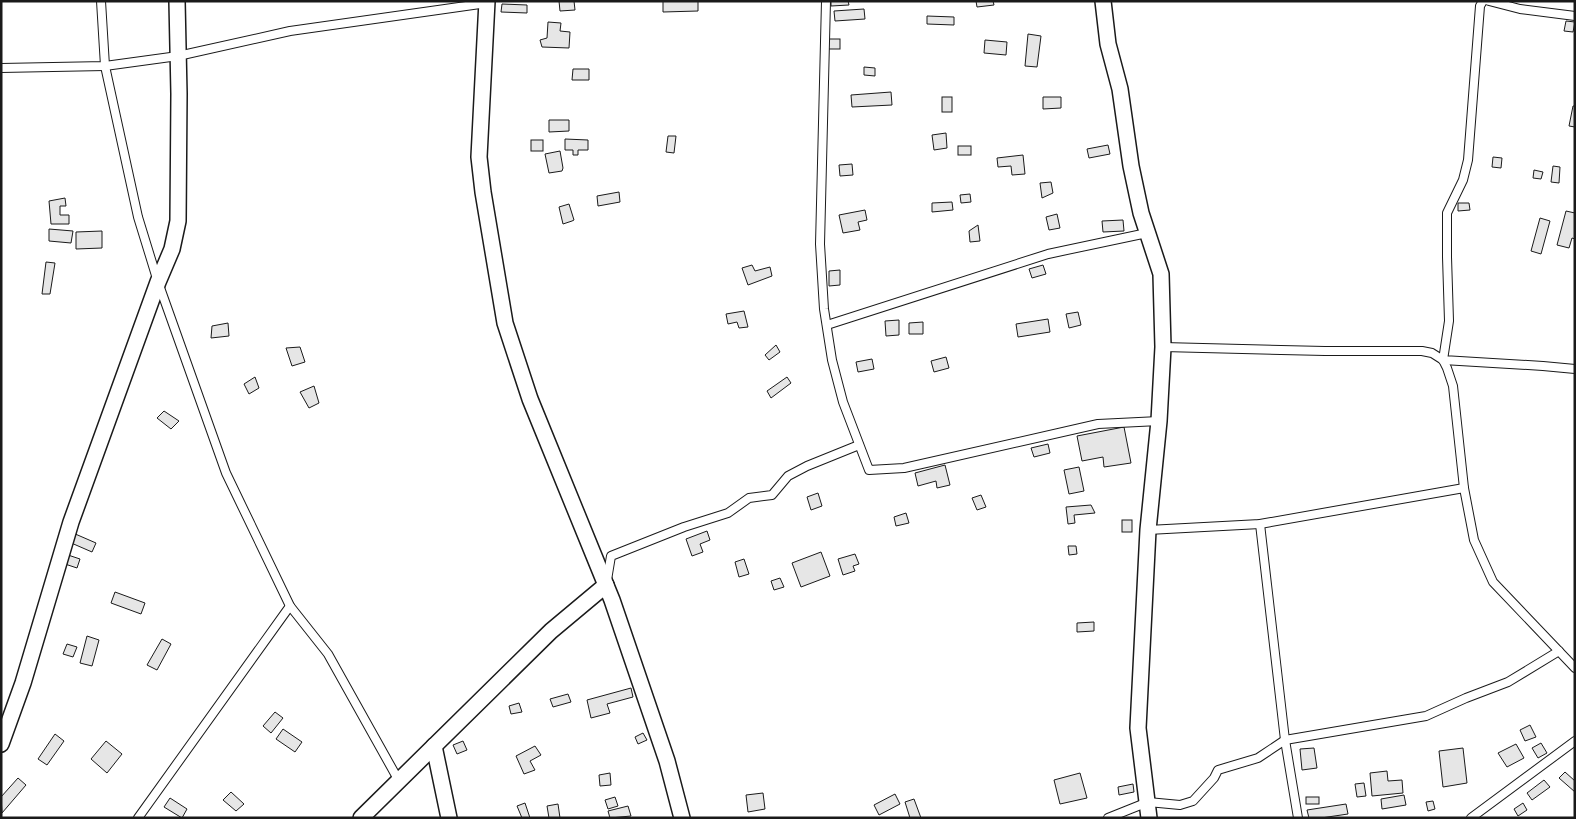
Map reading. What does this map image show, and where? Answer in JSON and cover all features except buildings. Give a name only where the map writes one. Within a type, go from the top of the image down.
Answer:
[{"type":"street","points":[[1,744],[23,683],[71,522],[158,282],[172,249],[178,221],[177,1]]},
{"type":"street","points":[[1103,1],[1108,44],[1120,89],[1131,166],[1141,213],[1161,274],[1163,347],[1159,421],[1148,530],[1138,728],[1149,810]]},
{"type":"street","points":[[487,2],[480,157],[483,192],[505,323],[530,399],[606,585],[667,761],[682,818]]},
{"type":"street","points":[[361,818],[551,631],[606,585]]},
{"type":"street","points":[[434,746],[449,818]]},
{"type":"lane","points":[[101,1],[105,66],[138,217],[158,282],[226,473],[290,606],[328,654],[398,781]]},
{"type":"lane","points":[[826,1],[820,244],[827,325],[832,360],[843,402],[869,470],[904,468],[1098,424],[1159,421]]},
{"type":"lane","points":[[1443,360],[1449,321],[1447,213],[1463,180],[1468,160],[1480,6],[1483,1]]},
{"type":"lane","points":[[1489,1],[1520,9],[1575,16]]},
{"type":"lane","points":[[1,68],[105,66],[178,56],[290,31],[487,2]]},
{"type":"lane","points":[[827,325],[1048,254],[1147,233]]},
{"type":"lane","points":[[1163,347],[1324,351],[1422,351],[1432,353],[1443,360],[1448,368],[1453,386],[1464,488],[1474,540],[1493,582],[1575,668]]},
{"type":"lane","points":[[1443,360],[1575,369]]},
{"type":"lane","points":[[606,585],[611,556],[684,527],[728,513],[749,498],[772,495],[788,476],[807,466],[859,445]]},
{"type":"lane","points":[[1148,530],[1260,524],[1464,488]]},
{"type":"lane","points":[[1260,524],[1285,740],[1298,818]]},
{"type":"lane","points":[[138,818],[290,606]]},
{"type":"lane","points":[[1108,818],[1193,801],[1214,778],[1218,770],[1258,758],[1285,740],[1426,716],[1508,682],[1559,651]]},
{"type":"lane","points":[[1471,818],[1575,741]]}]
